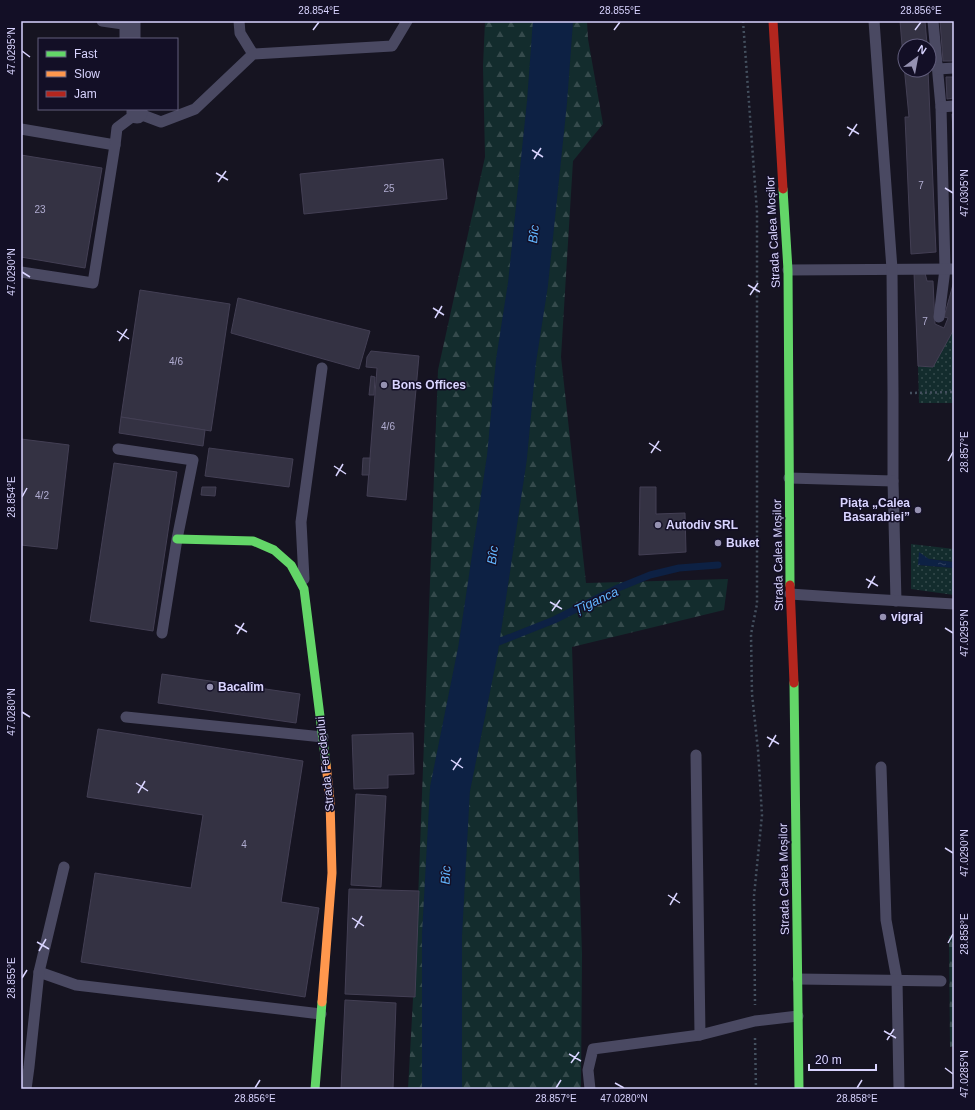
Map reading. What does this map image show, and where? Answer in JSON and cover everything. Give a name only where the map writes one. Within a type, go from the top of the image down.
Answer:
[{"type":"main road","name":"Strada Calea Moșilor","points":[[773,21],[788,270],[790,594],[794,701],[798,1089]]},
{"type":"main road","name":"Strada Feredeului","points":[[177,539],[253,541],[274,550],[291,565],[304,589],[330,801],[332,873],[315,1089]]},
{"type":"lane","points":[[102,21],[130,28]]},
{"type":"lane","points":[[239,21],[240,33],[253,54]]},
{"type":"lane","points":[[21,272],[93,283],[117,128],[137,111],[161,122],[195,109],[253,54],[392,46],[407,21]]},
{"type":"lane","points":[[874,21],[892,269],[893,481],[896,601]]},
{"type":"lane","points":[[933,21],[941,107],[950,269],[939,317]]},
{"type":"lane","points":[[938,69],[954,68]]},
{"type":"lane","points":[[941,107],[954,106]]},
{"type":"lane","points":[[21,129],[115,145]]},
{"type":"lane","points":[[788,270],[950,269]]},
{"type":"lane","points":[[304,589],[302,522],[322,368]]},
{"type":"lane","points":[[118,448],[193,460],[177,539],[162,633]]},
{"type":"lane","points":[[789,478],[893,481]]},
{"type":"lane","points":[[790,594],[954,604]]},
{"type":"lane","points":[[126,717],[323,737]]},
{"type":"lane","points":[[696,755],[700,1035]]},
{"type":"lane","points":[[881,767],[886,920],[897,980],[899,1089]]},
{"type":"lane","points":[[26,1089],[39,972],[64,867]]},
{"type":"lane","points":[[39,972],[76,985],[321,1014]]},
{"type":"lane","points":[[798,979],[941,981]]},
{"type":"lane","points":[[590,1089],[588,1070],[593,1049],[700,1035],[755,1021],[798,1016]]},
{"type":"path","points":[[743,21],[757,212],[757,604],[751,634],[752,694],[758,750],[762,815],[754,896],[756,1089]]},
{"type":"path","points":[[893,394],[954,392]]},
{"type":"green space","points":[[485,21],[587,21],[588,39],[603,124],[573,161],[561,357],[586,583],[728,579],[724,610],[572,647],[582,954],[581,1089],[408,1089],[417,927],[438,370],[485,157],[483,66]]},
{"type":"green space","points":[[954,329],[954,403],[919,403],[918,366],[933,367]]},
{"type":"green space","points":[[911,544],[954,549],[954,562],[929,559],[918,565],[954,568],[954,595],[911,589]]},
{"type":"green space","points":[[949,936],[954,936],[954,1046],[950,1047]]},
{"type":"water","points":[[919,552],[929,559],[954,562],[954,568],[918,565]]},
{"type":"building","points":[[900,21],[925,21],[926,38],[901,38]]},
{"type":"building","points":[[940,21],[954,21],[954,61],[943,61]]},
{"type":"building","points":[[946,77],[954,77],[954,98],[947,99]]},
{"type":"building","points":[[905,78],[928,78],[936,252],[911,254],[905,117],[909,117]]},
{"type":"building","points":[[952,114],[954,114],[954,146]]},
{"type":"building","points":[[21,155],[102,168],[85,268],[21,257]]},
{"type":"building","points":[[443,159],[447,199],[304,214],[300,174]]},
{"type":"building","points":[[914,273],[925,273],[927,281],[933,281],[935,324],[944,328],[948,318],[944,317],[954,281],[954,329],[933,367],[918,366]]},
{"type":"building","points":[[140,290],[230,304],[211,431],[121,417]]},
{"type":"building","points":[[238,298],[370,331],[359,369],[231,333]]},
{"type":"building","points":[[371,351],[419,356],[406,500],[367,496],[377,368],[366,367],[367,357]]},
{"type":"building","points":[[371,376],[375,377],[374,395],[369,395]]},
{"type":"building","points":[[121,417],[205,430],[203,446],[119,433]]},
{"type":"building","points":[[21,439],[69,445],[57,549],[21,545]]},
{"type":"building","points":[[209,448],[293,459],[289,487],[205,476]]},
{"type":"building","points":[[363,458],[370,458],[369,475],[362,475]]},
{"type":"building","points":[[114,463],[177,472],[153,631],[90,621]]},
{"type":"building","points":[[202,487],[216,487],[215,496],[201,495]]},
{"type":"building","points":[[640,487],[656,487],[656,514],[685,513],[686,552],[639,555]]},
{"type":"building","points":[[162,674],[300,694],[296,723],[158,703]]},
{"type":"building","points":[[98,729],[303,761],[281,902],[319,908],[305,997],[81,962],[95,873],[191,888],[203,815],[87,797]]},
{"type":"building","points":[[413,733],[414,774],[388,775],[388,788],[354,789],[352,735]]},
{"type":"building","points":[[356,794],[386,796],[381,887],[351,885]]},
{"type":"building","points":[[349,889],[419,891],[415,997],[345,994]]},
{"type":"building","points":[[345,1000],[396,1003],[393,1089],[341,1089]]},
{"type":"waterway","name":"Bîc","points":[[442,1089],[442,935],[450,789],[478,650],[507,457],[516,361],[528,284],[547,102],[553,21]]},
{"type":"waterway","name":"Țîganca","points":[[478,650],[554,620],[618,588],[650,575],[679,568],[718,565]]},
{"type":"traffic: fast","points":[[783,189],[788,270],[790,585]]},
{"type":"traffic: fast","points":[[177,539],[253,541],[274,550],[291,565],[304,589],[326,764]]},
{"type":"traffic: fast","points":[[794,683],[799,1089]]},
{"type":"traffic: fast","points":[[315,1089],[322,1002]]},
{"type":"traffic: slow","points":[[322,1002],[332,873],[330,801],[326,764]]},
{"type":"traffic: jam","points":[[773,21],[783,189]]},
{"type":"traffic: jam","points":[[790,585],[794,683]]},
{"type":"place","name":"Bons Offices","points":[[384,385]]},
{"type":"place","name":"Piața „Calea Basarabiei”","points":[[918,510]]},
{"type":"place","name":"Autodiv SRL","points":[[658,525]]},
{"type":"place","name":"Buket","points":[[718,543]]},
{"type":"place","name":"vigraj","points":[[883,617]]},
{"type":"place","name":"Bacalîm","points":[[210,687]]}]
